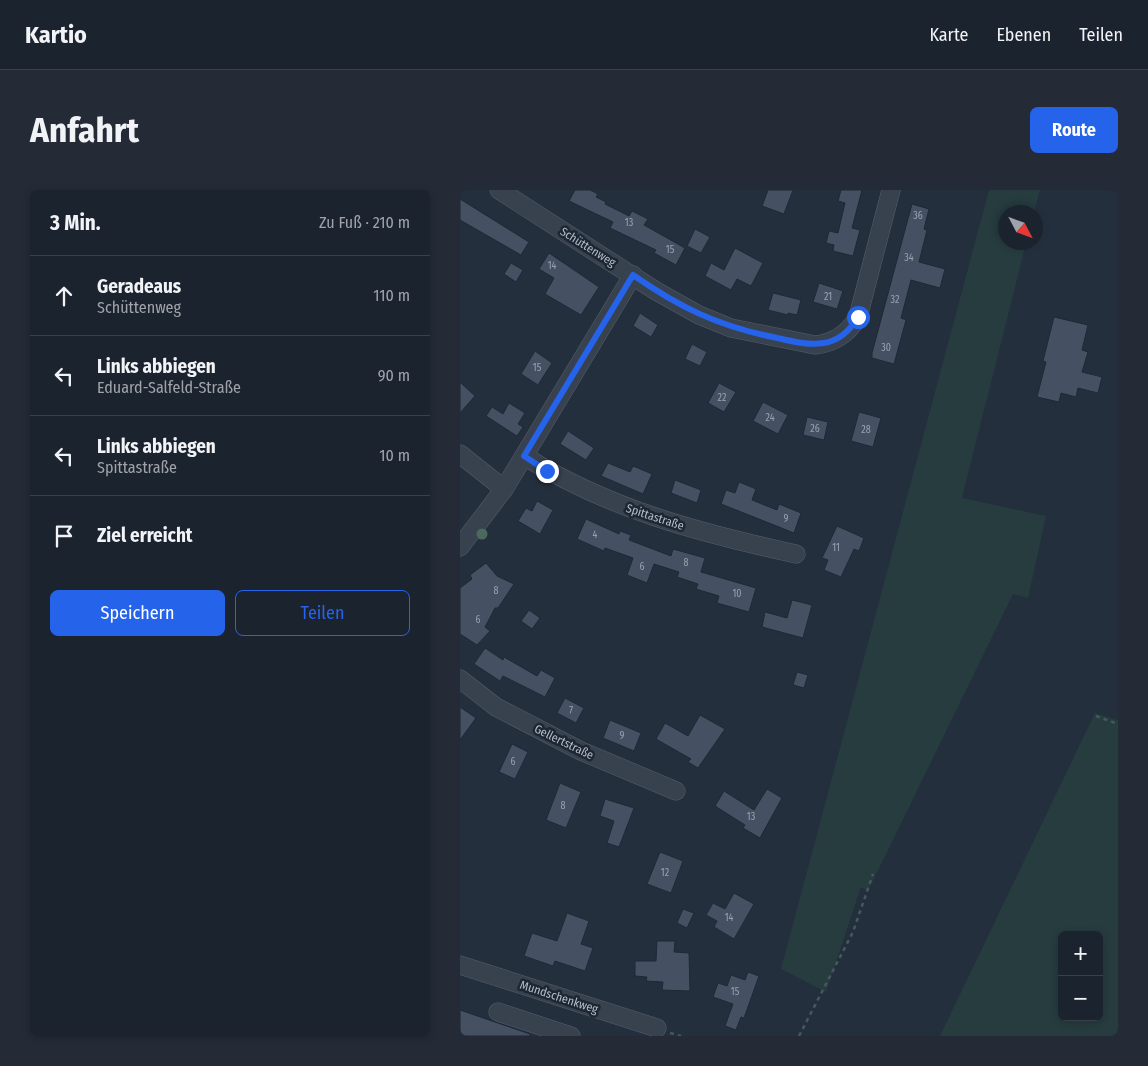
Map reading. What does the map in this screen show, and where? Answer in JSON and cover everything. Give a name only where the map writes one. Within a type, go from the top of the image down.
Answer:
[{"type":"street","name":"Schüttenweg","points":[[499,190],[678,304],[731,328],[806,344],[832,341],[847,332],[858,317],[891,190]]},
{"type":"street","points":[[460,547],[504,489],[633,275]]},
{"type":"street","points":[[460,454],[504,489]]},
{"type":"street","name":"Spittastraße","points":[[524,456],[587,492],[667,523],[796,554]]},
{"type":"street","name":"Gellertstraße","points":[[460,679],[496,707],[563,742],[676,791]]},
{"type":"street","name":"Mundschenkweg","points":[[460,965],[657,1028]]},
{"type":"street","points":[[498,1012],[571,1036]]},
{"type":"path","points":[[1096,716],[1118,724]]},
{"type":"path","points":[[799,1036],[853,932],[873,874]]},
{"type":"green space","points":[[989,190],[1040,190],[1036,205],[998,205],[998,250],[1024,250],[962,498],[1046,516],[1028,598],[1013,594],[868,891],[861,887],[826,992],[781,969]]},
{"type":"green space","points":[[1095,713],[1118,720],[1118,1036],[940,1036]]},
{"type":"building","points":[[575,190],[590,190],[598,194],[596,197],[606,202],[605,204],[629,216],[632,211],[648,219],[644,225],[685,248],[676,265],[654,253],[656,250],[610,228],[613,222],[569,201]]},
{"type":"building","points":[[768,190],[793,190],[784,214],[762,206]]},
{"type":"building","points":[[841,190],[862,190],[852,228],[860,230],[853,256],[833,251],[834,245],[826,243],[829,231],[838,233],[845,203],[838,201]]},
{"type":"building","points":[[460,199],[529,242],[521,255],[460,220]]},
{"type":"building","points":[[912,204],[929,209],[924,229],[927,230],[919,262],[945,269],[940,288],[911,280],[901,318],[906,320],[894,364],[872,358],[872,353]]},
{"type":"building","points":[[695,229],[710,237],[701,253],[687,246]]},
{"type":"building","points":[[735,248],[763,263],[751,286],[737,279],[731,290],[705,276],[711,263],[724,270]]},
{"type":"building","points":[[549,253],[599,287],[581,315],[545,294],[554,278],[539,269]]},
{"type":"building","points":[[511,263],[523,270],[516,282],[504,274]]},
{"type":"building","points":[[819,283],[843,291],[837,309],[813,302]]},
{"type":"building","points":[[773,293],[801,300],[797,315],[788,313],[788,315],[768,310]]},
{"type":"building","points":[[640,313],[658,325],[651,337],[633,326]]},
{"type":"building","points":[[1054,317],[1088,325],[1082,350],[1088,352],[1082,372],[1102,377],[1098,393],[1078,388],[1076,397],[1061,393],[1059,402],[1037,397],[1046,362],[1043,361]]},
{"type":"building","points":[[692,344],[707,352],[700,366],[685,359]]},
{"type":"building","points":[[535,351],[552,363],[538,385],[521,374]]},
{"type":"building","points":[[460,382],[475,396],[460,413]]},
{"type":"building","points":[[719,383],[736,392],[724,412],[708,403]]},
{"type":"building","points":[[763,402],[788,415],[778,434],[753,421]]},
{"type":"building","points":[[509,403],[525,413],[518,424],[523,427],[517,436],[486,416],[492,407],[503,414]]},
{"type":"building","points":[[859,412],[881,418],[873,447],[851,441]]},
{"type":"building","points":[[807,417],[828,422],[824,440],[803,435]]},
{"type":"building","points":[[568,431],[594,448],[586,460],[560,444]]},
{"type":"building","points":[[608,463],[630,472],[633,466],[652,474],[643,494],[601,476]]},
{"type":"building","points":[[675,480],[701,490],[697,503],[671,493]]},
{"type":"building","points":[[739,482],[756,489],[752,500],[777,510],[779,504],[801,513],[794,533],[721,504],[726,490],[735,493]]},
{"type":"building","points":[[537,501],[553,510],[540,534],[518,521],[526,508],[532,511]]},
{"type":"building","points":[[586,519],[619,534],[620,531],[631,535],[629,540],[671,556],[673,549],[705,558],[701,572],[756,588],[749,612],[717,603],[719,596],[696,589],[698,584],[677,577],[679,572],[654,564],[647,583],[627,575],[633,558],[605,548],[604,551],[577,539]]},
{"type":"building","points":[[837,526],[864,538],[859,551],[854,549],[841,577],[824,570],[828,560],[822,558]]},
{"type":"building","points":[[486,563],[497,576],[514,584],[498,608],[495,608],[485,627],[490,631],[477,645],[460,634],[460,588],[472,579],[470,575]]},
{"type":"building","points":[[792,600],[812,605],[803,638],[762,627],[765,612],[787,618]]},
{"type":"building","points":[[529,610],[540,618],[532,629],[521,621]]},
{"type":"building","points":[[485,648],[503,660],[504,657],[537,676],[541,670],[555,678],[545,697],[503,676],[500,681],[474,664]]},
{"type":"building","points":[[797,672],[808,675],[804,688],[793,685]]},
{"type":"building","points":[[565,698],[584,708],[576,723],[557,713]]},
{"type":"building","points":[[460,707],[476,718],[460,740]]},
{"type":"building","points":[[700,715],[725,729],[698,768],[688,762],[691,759],[656,739],[665,723],[688,736]]},
{"type":"building","points":[[610,720],[641,733],[634,751],[603,738]]},
{"type":"building","points":[[512,744],[528,752],[515,779],[499,772]]},
{"type":"building","points":[[560,783],[581,792],[566,828],[546,820]]},
{"type":"building","points":[[767,789],[782,798],[760,838],[743,828],[745,825],[715,806],[724,791],[754,810]]},
{"type":"building","points":[[605,799],[634,808],[619,847],[607,843],[614,821],[600,816]]},
{"type":"building","points":[[660,852],[683,861],[671,893],[647,884]]},
{"type":"building","points":[[734,893],[754,904],[734,939],[714,927],[717,921],[706,915],[713,903],[725,909]]},
{"type":"building","points":[[683,909],[694,913],[687,928],[677,923]]},
{"type":"building","points":[[567,913],[589,921],[581,944],[593,948],[585,971],[555,961],[553,966],[524,956],[532,933],[557,941]]},
{"type":"building","points":[[657,941],[675,941],[674,952],[689,953],[690,991],[662,990],[663,982],[646,981],[647,977],[635,976],[635,961],[656,961]]},
{"type":"building","points":[[748,972],[759,976],[744,1018],[741,1017],[736,1030],[725,1026],[733,1004],[713,997],[718,983],[727,986],[731,975],[745,980]]},
{"type":"building","points":[[460,1010],[530,1034],[530,1036],[460,1036]]},
{"type":"route","points":[[547,471],[524,456],[633,275],[678,304],[715,322],[731,328],[806,344],[824,344],[840,337],[847,332],[858,317]]}]
